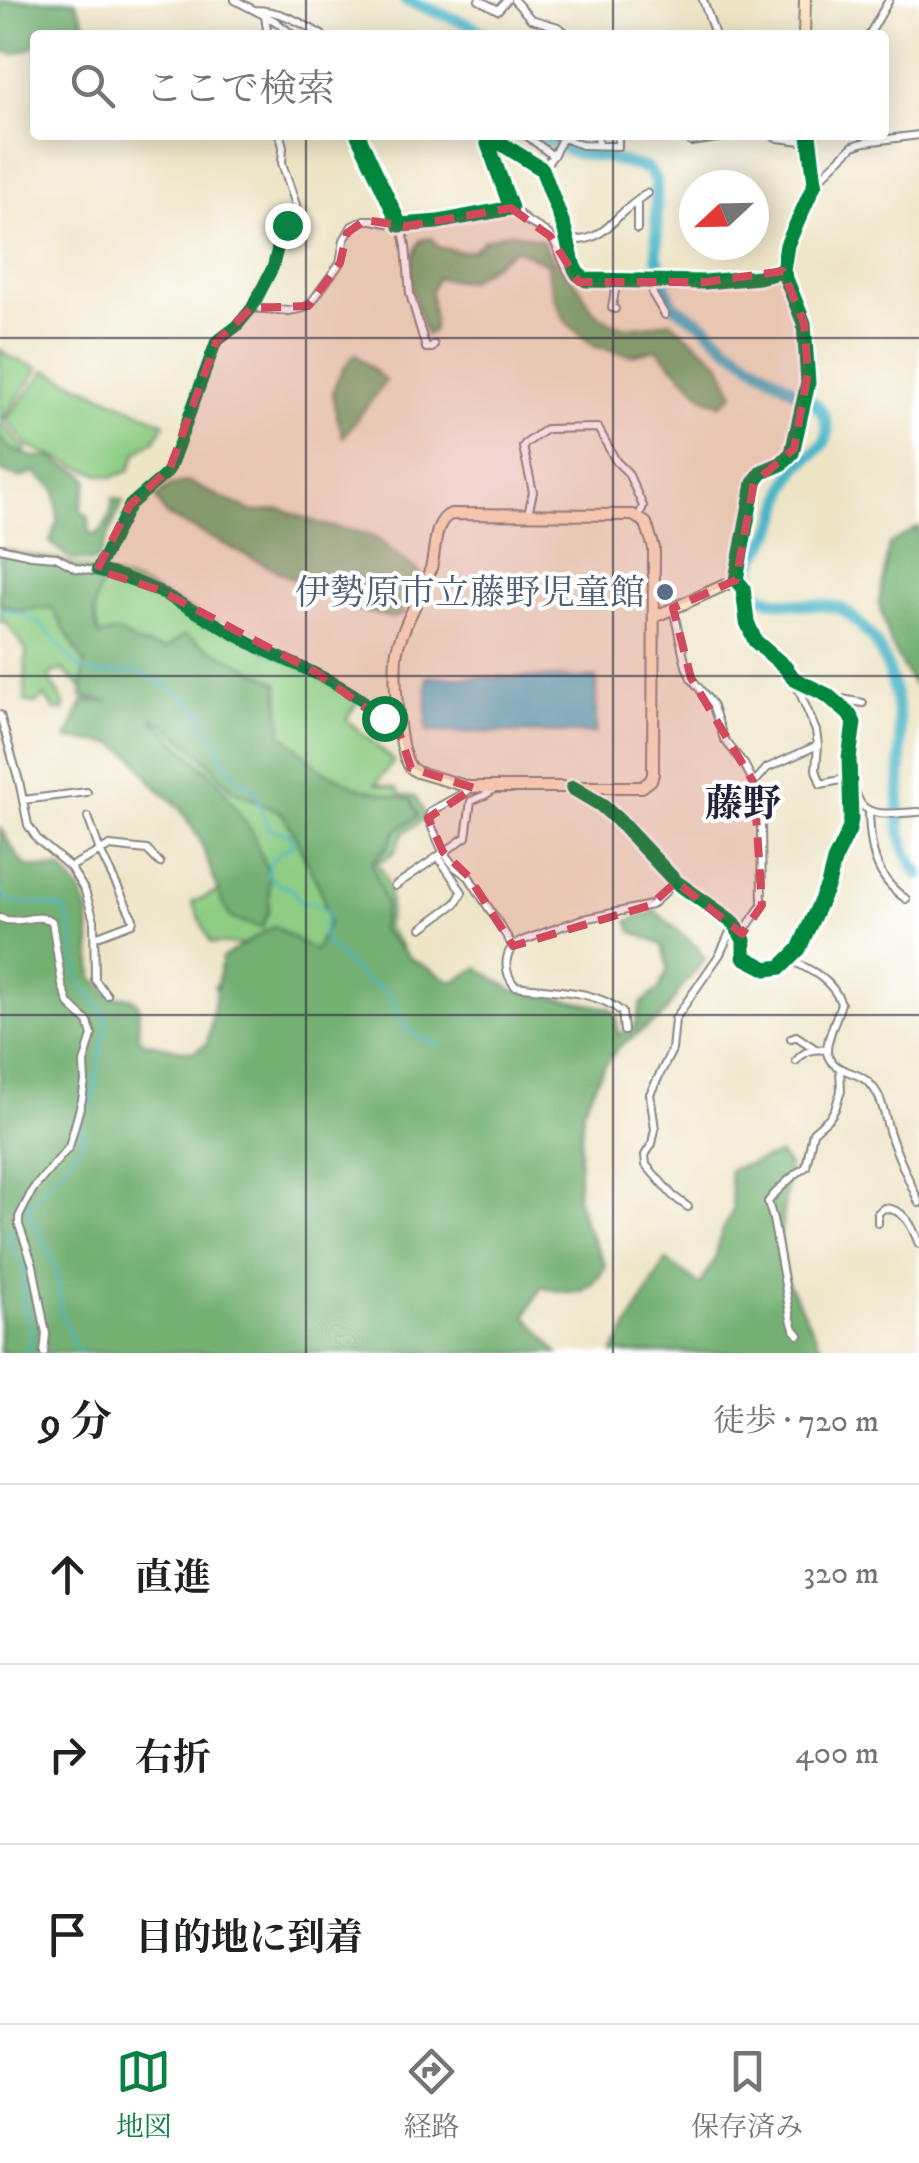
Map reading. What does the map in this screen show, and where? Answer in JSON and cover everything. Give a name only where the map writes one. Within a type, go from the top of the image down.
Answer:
[{"type":"street","points":[[234,0],[288,30]]},
{"type":"street","points":[[479,0],[498,10],[511,0],[531,19],[562,30]]},
{"type":"street","points":[[703,0],[713,30]]},
{"type":"street","points":[[804,30],[805,0]]},
{"type":"street","points":[[873,30],[888,0]]},
{"type":"street","points":[[254,10],[293,18],[313,30]]},
{"type":"street","points":[[265,16],[267,30]]},
{"type":"street","points":[[889,139],[919,135]]},
{"type":"street","points":[[97,570],[130,505],[170,468],[216,342],[252,308],[273,267],[282,230],[297,214],[282,162],[281,140]]},
{"type":"street","points":[[360,140],[400,225],[410,294],[426,348],[434,345]]},
{"type":"street","points":[[490,140],[488,144],[511,208]]},
{"type":"street","points":[[496,140],[542,169],[576,271],[592,281]]},
{"type":"street","points":[[533,140],[554,154]]},
{"type":"street","points":[[542,169],[559,140]]},
{"type":"street","points":[[566,140],[582,145],[618,146],[618,140]]},
{"type":"street","points":[[597,140],[598,146]]},
{"type":"street","points":[[810,140],[815,183]]},
{"type":"street","points":[[736,580],[754,484],[762,472],[789,458],[806,394],[804,323],[783,271],[787,245],[815,183],[853,146],[880,140]]},
{"type":"street","points":[[567,240],[587,240],[604,232],[647,193]]},
{"type":"street","points":[[637,201],[637,229]]},
{"type":"street","points":[[252,308],[289,312],[304,308],[340,263],[344,240],[352,226],[365,220],[400,225],[438,222],[511,208],[550,236],[564,267],[578,281],[734,280],[783,271]]},
{"type":"street","points":[[615,308],[617,279]]},
{"type":"street","points":[[654,281],[653,295],[666,314]]},
{"type":"street","points":[[528,514],[533,492],[525,444],[546,429],[598,428],[644,506],[639,517]]},
{"type":"street","points":[[451,514],[528,514],[633,515],[646,523],[653,542],[652,780],[642,787],[470,787],[417,772],[407,762],[400,733],[397,648],[427,579],[441,519],[451,514]]},
{"type":"street","points":[[0,548],[56,557],[76,568],[97,570],[159,590],[260,648],[350,691],[400,733]]},
{"type":"street","points":[[654,616],[736,580]]},
{"type":"street","points":[[736,580],[743,588],[746,622],[753,638],[794,679],[816,731],[816,770],[821,784],[850,778]]},
{"type":"street","points":[[673,608],[691,678],[712,704],[724,739],[754,782],[761,827],[762,905],[742,934]]},
{"type":"street","points":[[573,788],[618,820],[676,882],[734,923],[744,940],[744,957],[767,969],[782,967],[799,949],[828,885],[851,819],[849,758],[853,718],[834,701],[794,679]]},
{"type":"street","points":[[834,701],[863,703]]},
{"type":"street","points":[[0,715],[28,825],[38,840],[70,868],[85,891],[94,920],[95,980],[106,995]]},
{"type":"street","points":[[754,782],[767,768],[818,746]]},
{"type":"street","points":[[850,778],[860,802],[870,811],[919,812]]},
{"type":"street","points":[[470,787],[430,811],[428,818],[444,852],[455,867],[470,876],[512,946]]},
{"type":"street","points":[[395,886],[464,843],[471,800],[497,787]]},
{"type":"street","points":[[23,800],[87,792]]},
{"type":"street","points":[[870,811],[873,848],[881,873],[893,890],[906,898]]},
{"type":"street","points":[[88,817],[133,919],[132,923],[95,937]]},
{"type":"street","points":[[70,868],[110,846],[147,850],[160,863]]},
{"type":"street","points":[[422,928],[456,903],[462,892],[442,854]]},
{"type":"street","points":[[624,1031],[622,1012],[602,999],[515,986],[509,977],[507,954],[512,946],[579,920],[651,905],[676,882]]},
{"type":"street","points":[[0,918],[8,922],[50,918],[69,1004],[92,1028],[84,1063],[85,1082],[69,1146],[33,1189],[19,1218],[33,1264],[46,1334],[44,1353]]},
{"type":"street","points":[[688,1207],[646,1165],[645,1155],[655,1129],[650,1094],[672,1050],[675,1018],[720,954],[734,923]]},
{"type":"street","points":[[790,960],[829,983],[841,1003],[826,1050],[828,1058],[874,1088],[919,1203]]},
{"type":"street","points":[[791,1038],[796,1036],[826,1050]]},
{"type":"street","points":[[796,1061],[815,1048]]},
{"type":"street","points":[[799,1334],[791,1319],[768,1202],[806,1167],[812,1132],[835,1109],[841,1092],[840,1069]]},
{"type":"street","points":[[878,1222],[878,1213],[884,1208],[900,1212],[919,1244]]},
{"type":"highlighted area","points":[[511,208],[550,236],[579,282],[705,282],[783,271],[804,323],[808,373],[794,449],[754,483],[736,580],[673,608],[691,678],[754,783],[762,905],[742,934],[676,882],[651,905],[513,946],[469,877],[443,852],[428,818],[474,788],[411,768],[399,732],[317,673],[159,590],[97,570],[130,505],[170,468],[216,342],[251,308],[308,306],[340,263],[347,233],[365,220],[406,226]]},
{"type":"green space","points":[[0,0],[75,0],[87,27],[30,30],[30,48],[18,53],[0,49]]},
{"type":"green space","points":[[510,232],[542,240],[553,260],[603,318],[630,327],[670,321],[720,362],[734,393],[722,404],[706,399],[657,349],[631,355],[594,346],[566,322],[554,296],[546,263],[515,249],[469,281],[437,278],[431,291],[434,330],[426,335],[411,275],[421,240],[431,238],[438,247],[462,252]]},
{"type":"green space","points":[[0,349],[9,357],[39,368],[1,422],[26,450],[10,464],[0,457]]},
{"type":"green space","points":[[355,354],[386,381],[343,437],[333,393],[339,376]]},
{"type":"green space","points":[[46,370],[165,423],[154,441],[137,452],[129,471],[113,477],[101,475],[29,447],[6,420]]},
{"type":"green space","points":[[0,436],[10,449],[34,457],[51,457],[83,473],[88,480],[80,510],[89,517],[92,536],[105,525],[113,498],[123,501],[99,557],[93,562],[70,559],[50,542],[58,520],[55,489],[35,473],[20,478],[0,471]]},
{"type":"green space","points":[[188,482],[253,512],[281,509],[320,524],[372,535],[422,574],[422,579],[399,590],[405,614],[393,618],[353,609],[166,515],[156,498],[169,486]]},
{"type":"green space","points":[[919,527],[919,687],[913,685],[891,645],[879,603],[889,544]]},
{"type":"green space","points":[[0,549],[140,584],[360,699],[346,719],[394,761],[376,784],[415,797],[423,811],[424,819],[404,832],[392,855],[377,862],[389,894],[386,927],[401,946],[408,976],[247,1012],[214,987],[244,945],[211,943],[192,902],[225,889],[232,858],[106,723],[95,700],[63,670],[52,673],[49,679],[64,704],[63,710],[55,710],[44,696],[36,704],[25,701],[26,650],[6,622],[0,622]]},
{"type":"green space","points":[[0,551],[50,561],[77,572],[106,575],[95,605],[99,636],[120,632],[136,643],[165,649],[184,635],[278,683],[282,734],[322,770],[357,787],[411,800],[419,816],[397,830],[386,849],[372,862],[386,904],[381,930],[410,958],[453,982],[478,968],[513,990],[609,1008],[616,1015],[618,1035],[635,1027],[641,1004],[659,989],[668,968],[662,945],[632,931],[628,921],[655,911],[697,947],[705,959],[662,1017],[618,1047],[583,1109],[577,1197],[583,1220],[606,1266],[586,1289],[572,1292],[542,1286],[526,1315],[558,1353],[0,1353],[0,828],[28,867],[62,869],[82,894],[88,911],[93,978],[114,997],[131,997],[136,1001],[138,1038],[144,1042],[192,1052],[207,1044],[222,958],[274,926],[315,951],[329,922],[321,891],[281,812],[232,790],[201,754],[167,726],[151,718],[217,780],[252,832],[269,875],[269,910],[262,928],[232,919],[223,905],[200,840],[180,808],[152,783],[135,758],[115,744],[66,739],[84,701],[109,702],[82,697],[84,663],[52,608],[19,610],[0,604]]},
{"type":"green space","points":[[780,1154],[789,1167],[780,1239],[787,1281],[825,1353],[613,1353],[666,1260],[700,1285],[715,1259],[722,1231],[733,1210],[729,1170]]},
{"type":"water","points":[[427,677],[596,678],[596,733],[427,732]]},
{"type":"waterway","points":[[405,0],[479,30]]},
{"type":"waterway","points":[[548,140],[574,152],[648,169],[656,181],[657,256],[673,305],[818,406],[824,416],[825,440],[792,475],[775,525],[752,565],[750,580],[754,590],[774,601],[839,608],[860,624],[877,645],[889,673],[899,719],[901,834],[919,875]]},
{"type":"waterway","points":[[0,609],[23,613],[43,626],[78,667],[91,674],[142,672],[185,697],[203,714],[237,781],[254,789],[269,829],[288,833],[293,844],[268,865],[268,876],[293,889],[300,902],[322,907],[328,915],[325,942],[364,980],[380,987],[413,1034],[441,1045]]},
{"type":"waterway","points":[[0,891],[11,902],[64,910],[70,923],[80,982],[107,1021],[94,1101],[81,1115],[84,1140],[27,1207]]},
{"type":"waterway","points":[[27,1207],[58,1272],[60,1311],[78,1353]]},
{"type":"waterway","points":[[17,1222],[8,1232],[24,1271],[23,1299],[32,1338],[25,1353]]},
{"type":"cycle path","points":[[360,140],[400,225],[511,208],[488,144],[493,140]]},
{"type":"cycle path","points":[[496,140],[542,169],[574,267],[586,280],[705,282],[783,271]]},
{"type":"cycle path","points":[[573,788],[618,820],[676,882],[734,923],[744,940],[744,957],[767,969],[781,967],[799,949],[849,830],[849,758],[854,723],[827,695],[794,679],[755,641],[747,622],[743,588],[736,580],[754,483],[762,472],[781,464],[792,453],[808,383],[804,323],[783,271],[787,245],[815,183],[810,140]]},
{"type":"place","name":"伊勢原市立藤野児童館","points":[[665,592]]},
{"type":"district","name":"藤野","points":[[743,803]]},
{"type":"route","points":[[287,225],[282,230],[273,267],[252,308],[216,342],[170,468],[130,505],[97,570],[159,590],[236,636],[350,691],[384,718]]}]
